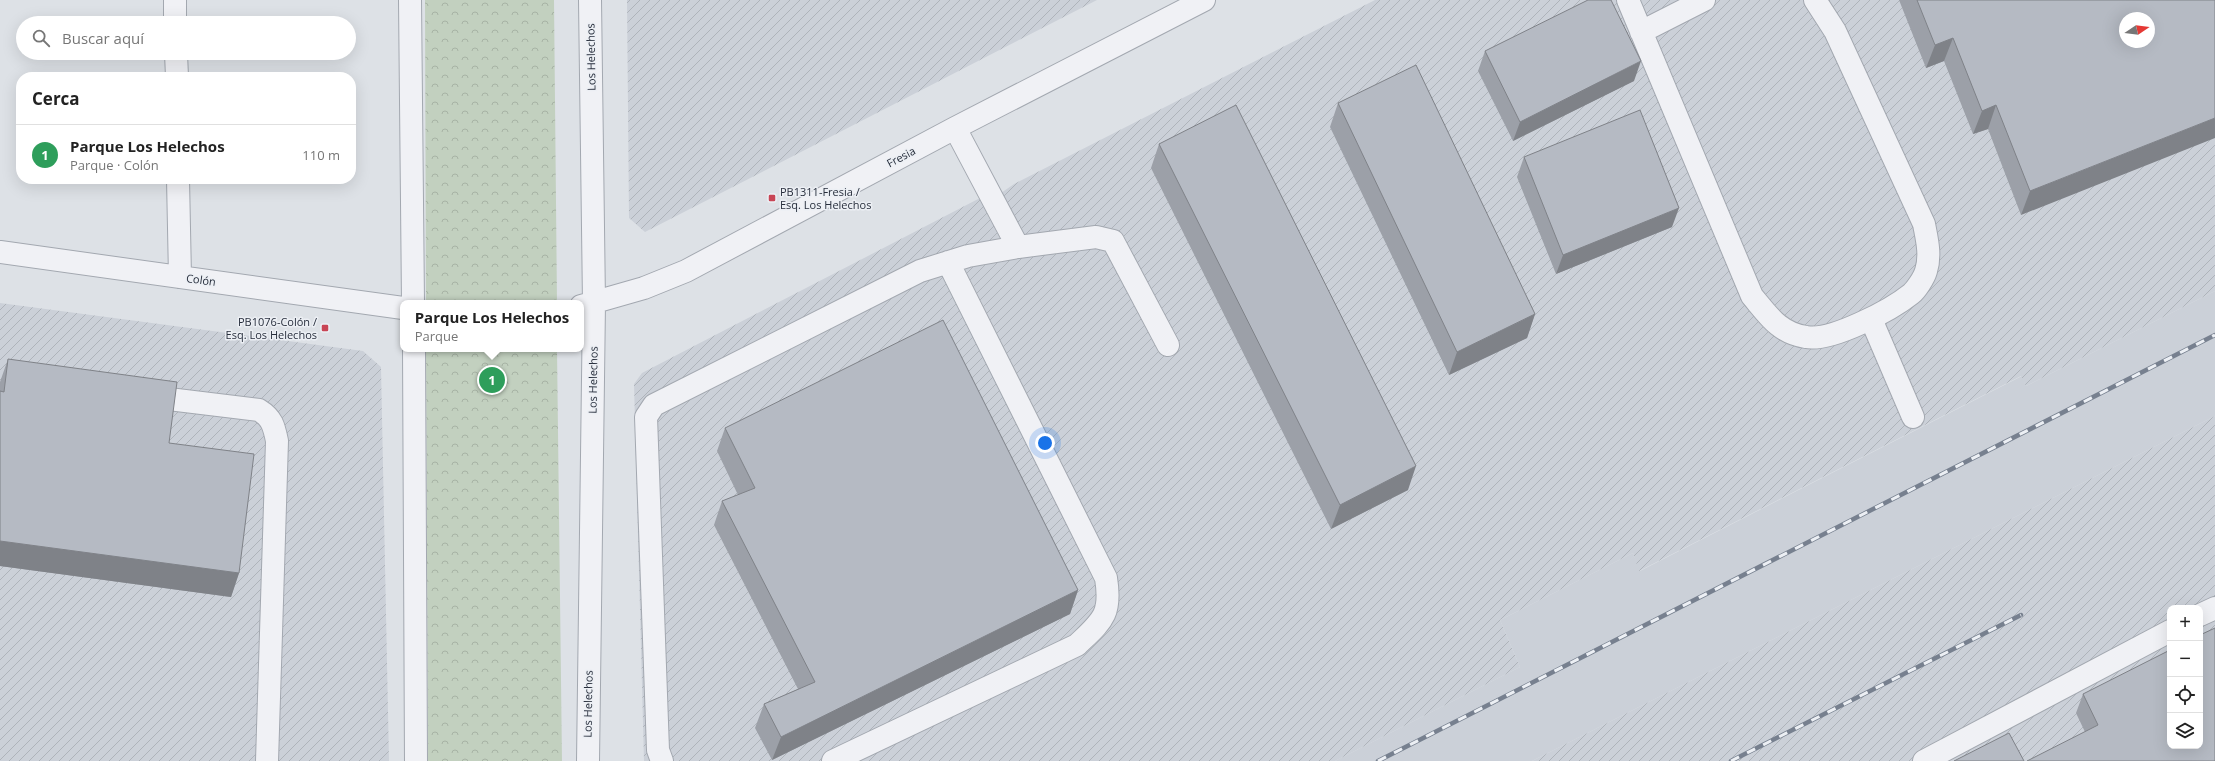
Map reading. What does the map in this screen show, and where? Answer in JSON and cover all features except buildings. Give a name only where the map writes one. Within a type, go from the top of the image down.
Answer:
[{"type":"street","points":[[175,0],[176,16]]},
{"type":"street","points":[[410,0],[413,300]]},
{"type":"street","name":"Los Helechos","points":[[588,761],[590,0]]},
{"type":"street","name":"Fresia","points":[[588,305],[644,288],[686,271],[955,128],[1204,0]]},
{"type":"street","points":[[1628,0],[1752,296],[1778,327],[1806,338],[1832,334],[1871,319],[1912,293],[1926,272],[1930,252],[1924,224],[1835,31],[1814,0]]},
{"type":"street","points":[[1641,32],[1704,0]]},
{"type":"street","points":[[176,60],[176,72]]},
{"type":"street","points":[[955,128],[1018,246]]},
{"type":"street","points":[[178,184],[180,277]]},
{"type":"street","points":[[662,761],[658,750],[646,417],[654,404],[920,271],[968,256],[1018,246],[1096,237],[1113,241],[1168,345]]},
{"type":"street","name":"Colón","points":[[0,252],[400,308]]},
{"type":"street","points":[[833,761],[1077,646],[1105,614],[1109,597],[1106,578],[948,262]]},
{"type":"street","points":[[1871,319],[1913,417]]},
{"type":"street","points":[[414,352],[416,761]]},
{"type":"street","points":[[126,394],[259,410],[269,416],[274,424],[277,441],[267,761]]},
{"type":"street","points":[[2203,614],[2215,608]]},
{"type":"street","points":[[1924,761],[2167,633]]},
{"type":"shaded area","points":[[627,0],[1097,0],[645,232],[629,218]]},
{"type":"shaded area","points":[[1375,0],[2215,0],[2215,291],[2026,386],[2021,376],[1639,571],[1633,553],[1500,620],[1520,667],[1335,761],[644,761],[634,384],[642,373],[980,198],[1001,193],[1014,184]]},
{"type":"shaded area","points":[[2215,291],[2215,416],[1532,761],[1335,761],[1520,667],[1500,620],[1633,553],[1640,571],[2022,376],[2026,386]]},
{"type":"shaded area","points":[[0,303],[363,351],[381,367],[389,761],[0,761]]},
{"type":"shaded area","points":[[2215,416],[2215,761],[1532,761]]},
{"type":"green space","points":[[425,0],[554,0],[557,300],[426,300]]},
{"type":"green space","points":[[426,352],[557,352],[562,761],[428,761]]},
{"type":"railway","points":[[1378,761],[2215,335]]},
{"type":"railway","points":[[1731,761],[2021,615]]},
{"type":"place","name":"PB1311-Fresia / Esq. Los Helechos","points":[[772,198]]},
{"type":"place","name":"PB1076-Colón / Esq. Los Helechos","points":[[325,328]]},
{"type":"place","name":"Parque Los Helechos","points":[[492,380]]}]
